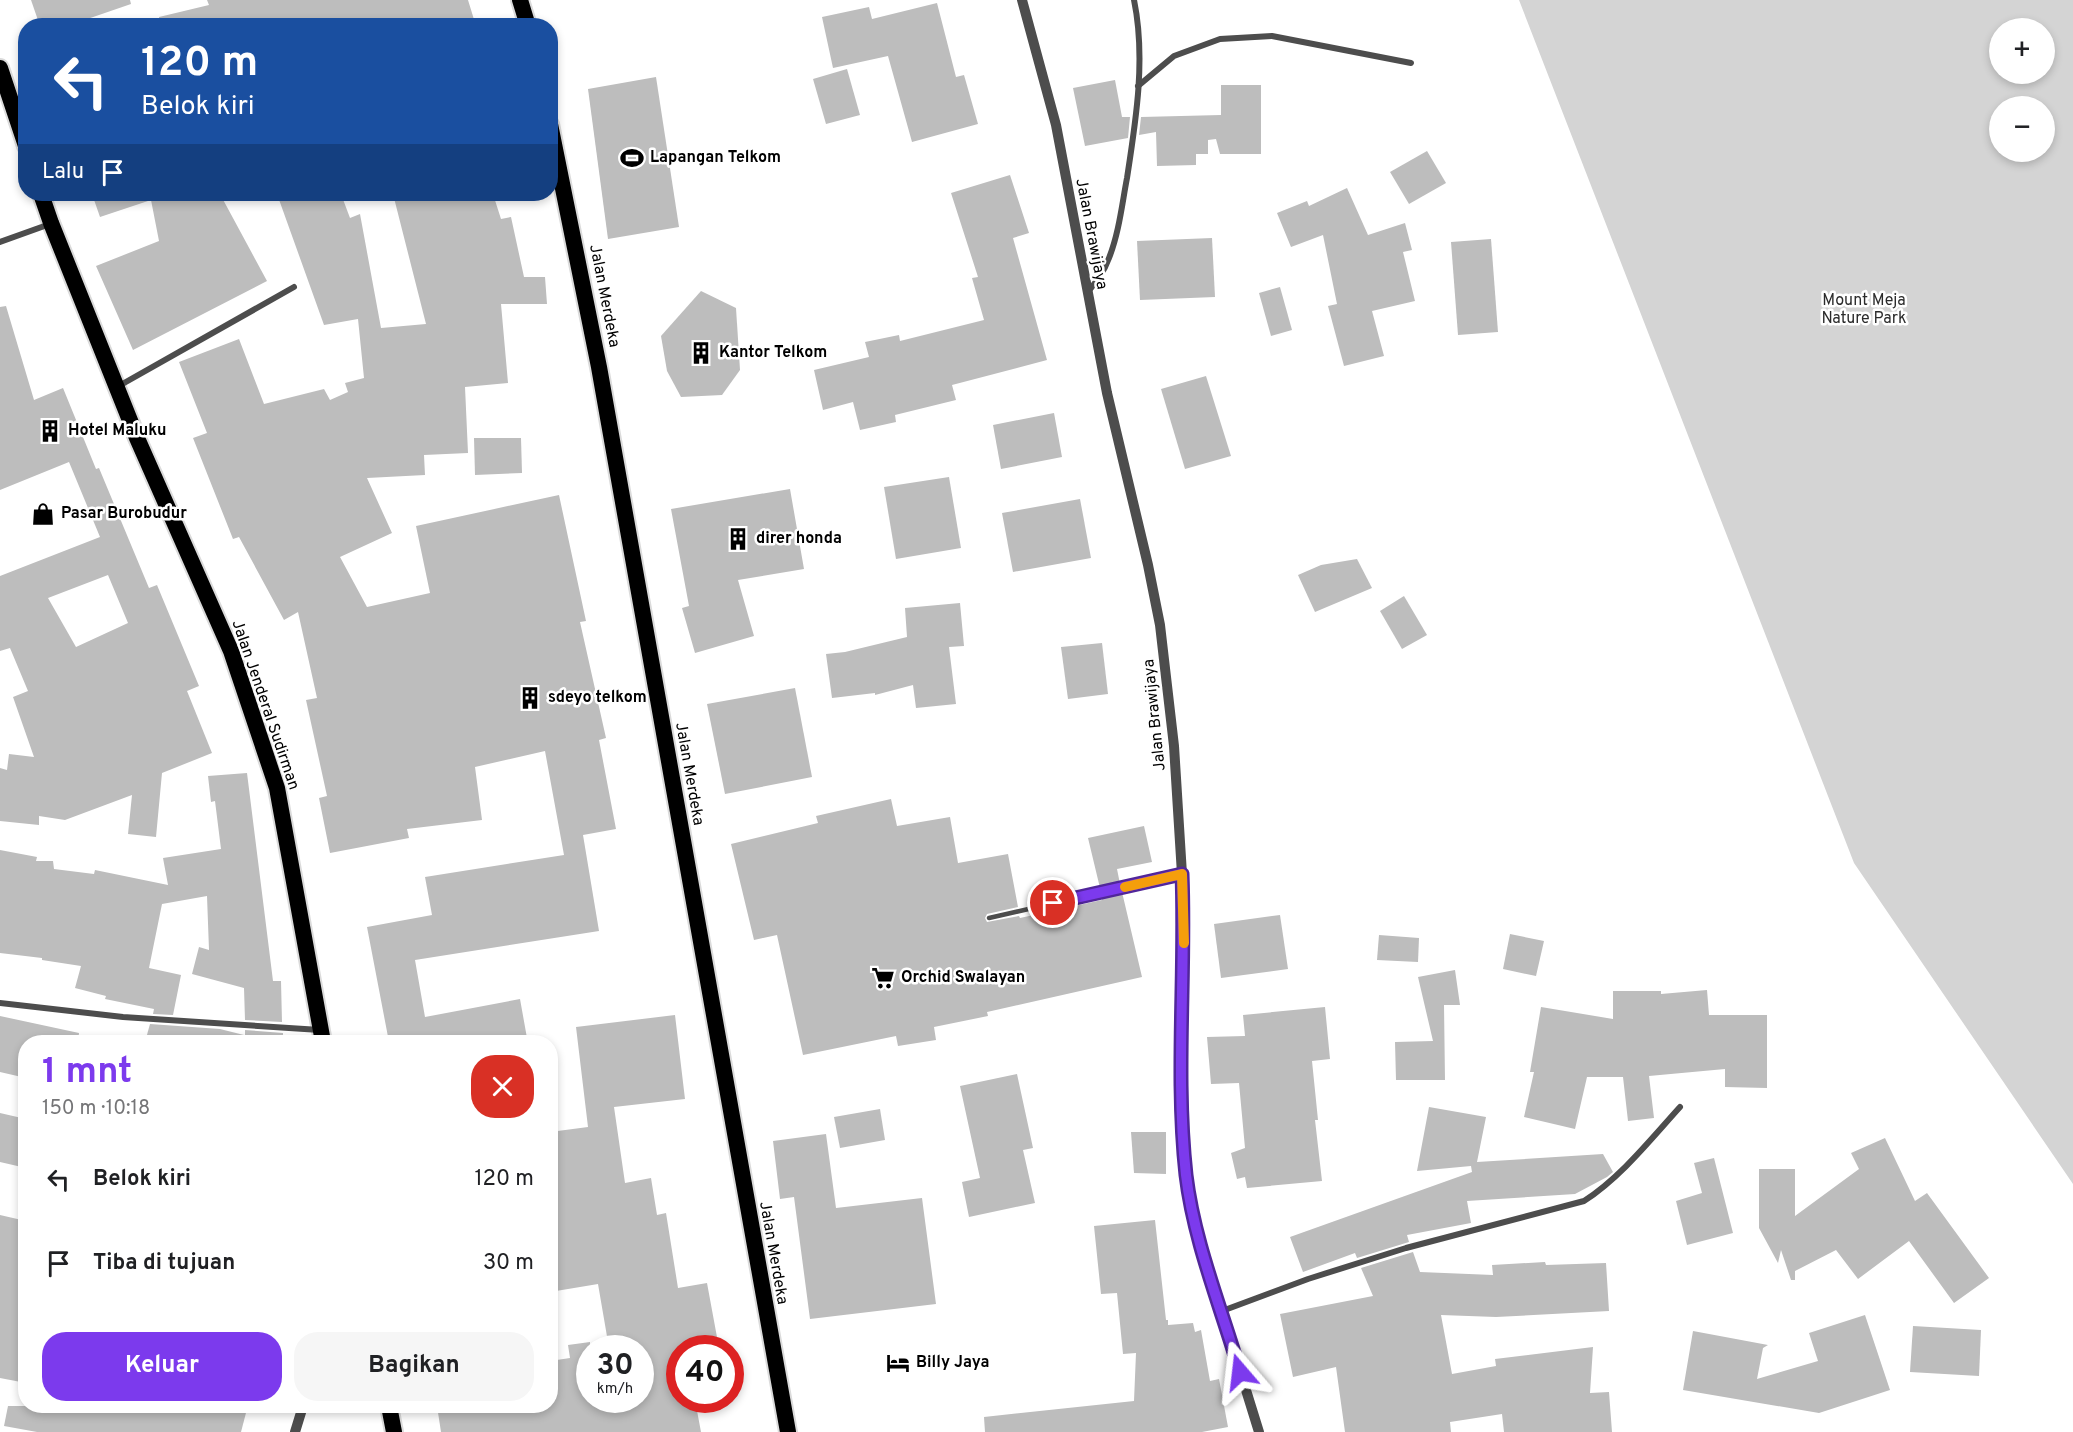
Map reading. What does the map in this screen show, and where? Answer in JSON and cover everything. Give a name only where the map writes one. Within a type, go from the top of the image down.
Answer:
[{"type":"highway","points":[[520,0],[526,18]]},
{"type":"highway","points":[[0,68],[18,122]]},
{"type":"highway","name":"Jalan Merdeka","points":[[558,164],[599,366],[788,1432]]},
{"type":"highway","name":"Jalan Jenderal Sudirman","points":[[43,201],[117,387],[231,651],[277,788],[322,1035]]},
{"type":"highway","points":[[390,1413],[394,1432]]},
{"type":"street","name":"Jalan Brawijaya","points":[[1022,0],[1056,125],[1087,293],[1160,625],[1174,746],[1182,874],[1184,923],[1182,1114],[1185,1166],[1197,1232],[1259,1432]]},
{"type":"street","points":[[1087,293],[1100,277],[1110,258],[1120,219],[1136,118],[1138,40],[1134,0]]},
{"type":"street","points":[[1138,86],[1174,56],[1220,39],[1272,36],[1411,63]]},
{"type":"street","points":[[0,242],[51,223]]},
{"type":"street","points":[[117,387],[294,287]]},
{"type":"street","points":[[0,1003],[312,1035]]},
{"type":"street","points":[[1222,1311],[1308,1279],[1406,1248],[1584,1201],[1603,1189],[1680,1107]]},
{"type":"street","points":[[295,1432],[301,1413]]},
{"type":"lane","points":[[989,918],[1182,874]]},
{"type":"green space","name":"Mount Meja Nature Park","points":[[1519,0],[2073,0],[2073,1184],[1854,863]]},
{"type":"building","points":[[31,0],[130,0],[131,4],[90,18],[37,18]]},
{"type":"building","points":[[207,0],[468,0],[474,18],[159,18],[209,5]]},
{"type":"building","points":[[937,3],[956,77],[964,75],[978,124],[912,142],[888,56],[833,68],[822,17],[869,7],[872,19]]},
{"type":"building","points":[[847,69],[860,115],[826,124],[813,79]]},
{"type":"building","name":"Lapangan Telkom","points":[[656,77],[679,227],[608,239],[588,89]]},
{"type":"building","points":[[1115,80],[1122,117],[1130,117],[1128,138],[1085,146],[1073,88]]},
{"type":"building","points":[[1221,85],[1261,85],[1261,154],[1220,154],[1216,139],[1208,140],[1208,154],[1196,154],[1196,165],[1157,166],[1156,132],[1139,135],[1141,117],[1221,115]]},
{"type":"building","points":[[1427,151],[1446,183],[1409,204],[1390,172]]},
{"type":"building","points":[[1010,175],[1029,233],[1013,238],[1047,360],[952,385],[956,400],[895,415],[896,422],[860,430],[853,402],[823,410],[814,370],[869,357],[865,342],[899,335],[900,341],[984,320],[972,278],[978,277],[951,193]]},
{"type":"building","points":[[1347,188],[1368,235],[1405,223],[1412,250],[1403,252],[1415,301],[1372,311],[1384,356],[1344,366],[1328,306],[1337,304],[1323,235],[1291,247],[1277,213],[1307,201],[1309,206]]},
{"type":"building","points":[[94,201],[148,201],[100,217]]},
{"type":"building","points":[[151,201],[224,201],[267,281],[133,350],[96,266],[159,241]]},
{"type":"building","points":[[280,201],[344,201],[350,218],[360,214],[381,328],[426,324],[395,201],[495,201],[501,219],[511,217],[524,277],[545,277],[547,304],[501,304],[508,383],[465,387],[468,453],[424,455],[425,475],[367,478],[392,533],[340,557],[367,607],[430,593],[416,526],[559,495],[586,621],[580,622],[606,738],[599,740],[616,829],[583,835],[599,931],[415,960],[425,1017],[520,999],[526,1035],[388,1035],[367,927],[432,915],[425,877],[564,855],[545,751],[475,767],[482,820],[407,829],[409,838],[330,853],[319,798],[327,796],[306,700],[317,698],[298,612],[284,620],[239,537],[233,539],[193,438],[207,433],[179,362],[239,339],[264,404],[324,389],[330,400],[348,392],[345,383],[364,378],[358,319],[324,325]]},
{"type":"building","points":[[1212,238],[1215,297],[1140,300],[1137,241]]},
{"type":"building","points":[[1491,239],[1498,332],[1458,335],[1451,242]]},
{"type":"building","points":[[1280,287],[1292,330],[1271,336],[1259,293]]},
{"type":"building","name":"Kantor Telkom","points":[[701,291],[736,308],[740,370],[722,395],[681,397],[667,371],[661,336]]},
{"type":"building","points":[[6,306],[34,400],[63,388],[149,588],[157,585],[199,686],[187,691],[212,753],[162,773],[156,837],[128,834],[132,795],[65,820],[39,816],[39,825],[0,821],[0,768],[7,770],[9,754],[34,757],[13,697],[28,691],[10,648],[0,651],[0,576],[100,537],[69,462],[0,490],[0,307]],"holes":[[[108,575],[128,623],[76,647],[48,598]]]},
{"type":"building","points":[[1206,376],[1231,456],[1185,469],[1161,389]]},
{"type":"building","points":[[1054,413],[1062,457],[1001,469],[993,425]]},
{"type":"building","points":[[474,438],[521,438],[522,473],[475,475]]},
{"type":"building","points":[[949,477],[961,548],[896,559],[884,487]]},
{"type":"building","name":"direr honda","points":[[790,489],[804,569],[738,580],[754,636],[695,653],[682,608],[689,606],[671,509]]},
{"type":"building","points":[[1080,499],[1091,558],[1013,572],[1002,513]]},
{"type":"building","points":[[1357,559],[1372,588],[1315,612],[1298,575],[1321,565]]},
{"type":"building","points":[[1404,596],[1427,635],[1402,649],[1380,611]]},
{"type":"building","points":[[960,603],[964,646],[949,647],[956,704],[916,708],[913,685],[875,695],[875,693],[832,698],[826,654],[845,652],[907,637],[905,608]]},
{"type":"building","points":[[1102,643],[1108,694],[1068,699],[1061,647]]},
{"type":"building","points":[[795,688],[812,777],[725,794],[707,704]]},
{"type":"building","points":[[247,773],[273,981],[281,981],[282,1022],[245,1020],[244,988],[192,974],[199,947],[209,950],[207,896],[162,904],[149,968],[181,975],[173,1015],[153,1014],[154,1009],[105,999],[106,996],[75,988],[81,966],[0,953],[0,850],[37,857],[36,861],[53,861],[54,869],[94,874],[95,870],[168,885],[163,858],[221,849],[215,801],[211,802],[208,776]]},
{"type":"building","points":[[891,799],[897,826],[950,817],[958,863],[1008,854],[1018,907],[987,914],[985,918],[987,922],[1019,916],[1020,918],[1102,900],[1102,897],[1122,892],[1142,977],[987,1012],[988,1016],[934,1027],[936,1040],[898,1046],[896,1036],[803,1055],[777,935],[754,940],[731,844],[818,823],[816,816]]},
{"type":"building","points":[[1144,826],[1152,862],[1117,869],[1120,884],[1100,888],[1088,838]]},
{"type":"building","points":[[1280,915],[1288,969],[1221,978],[1214,924]]},
{"type":"building","points":[[1510,934],[1544,941],[1536,976],[1503,969]]},
{"type":"building","points":[[1379,935],[1419,938],[1418,962],[1377,960]]},
{"type":"building","points":[[1455,970],[1460,1005],[1444,1005],[1445,1080],[1396,1080],[1395,1042],[1433,1041],[1418,977]]},
{"type":"building","points":[[1707,990],[1709,1015],[1767,1015],[1767,1088],[1725,1087],[1725,1069],[1649,1076],[1654,1118],[1628,1121],[1623,1077],[1587,1077],[1575,1129],[1524,1117],[1534,1072],[1530,1072],[1541,1007],[1613,1019],[1613,991],[1661,991],[1661,994]]},
{"type":"building","points":[[1325,1007],[1330,1059],[1312,1061],[1318,1120],[1315,1120],[1322,1181],[1247,1188],[1245,1177],[1237,1179],[1231,1153],[1245,1148],[1239,1083],[1211,1084],[1207,1037],[1245,1036],[1243,1015]]},
{"type":"building","points":[[675,1015],[685,1099],[614,1107],[625,1183],[651,1178],[657,1215],[666,1213],[678,1288],[707,1283],[717,1335],[666,1335],[666,1413],[697,1413],[701,1432],[441,1432],[438,1413],[558,1413],[558,1360],[570,1358],[568,1345],[576,1344],[576,1413],[654,1413],[654,1335],[607,1335],[598,1284],[558,1291],[558,1131],[588,1127],[576,1027]]},
{"type":"building","points":[[0,1016],[79,1033],[79,1035],[18,1035],[18,1076],[0,1072]]},
{"type":"building","points":[[150,1024],[220,1029],[244,1035],[147,1035]]},
{"type":"building","points":[[245,1030],[283,1033],[283,1035],[245,1035]]},
{"type":"building","points":[[1017,1074],[1033,1148],[1023,1150],[1035,1203],[969,1217],[962,1182],[980,1178],[960,1086]]},
{"type":"building","points":[[1429,1107],[1486,1117],[1477,1162],[1603,1154],[1613,1172],[1575,1194],[1467,1201],[1471,1223],[1407,1235],[1409,1242],[1357,1258],[1355,1253],[1303,1272],[1290,1237],[1472,1172],[1471,1166],[1417,1171]]},
{"type":"building","points":[[880,1109],[885,1140],[840,1148],[834,1117]]},
{"type":"building","points":[[0,1113],[18,1117],[18,1166],[0,1162]]},
{"type":"building","points":[[1131,1132],[1166,1132],[1166,1174],[1134,1173]]},
{"type":"building","points":[[826,1134],[836,1208],[922,1198],[936,1304],[810,1319],[794,1197],[780,1199],[773,1141]]},
{"type":"building","points":[[1885,1138],[1915,1201],[1927,1193],[1989,1278],[1954,1303],[1909,1241],[1858,1279],[1836,1250],[1795,1271],[1795,1280],[1791,1280],[1781,1250],[1778,1263],[1759,1228],[1759,1169],[1795,1169],[1795,1216],[1859,1169],[1851,1153]]},
{"type":"building","points":[[1714,1158],[1733,1233],[1687,1245],[1676,1201],[1702,1193],[1694,1163]]},
{"type":"building","points":[[0,1215],[18,1219],[18,1381],[0,1378]]},
{"type":"building","points":[[1155,1220],[1166,1320],[1168,1320],[1168,1325],[1193,1323],[1195,1332],[1201,1330],[1210,1381],[1219,1379],[1228,1427],[1202,1432],[985,1432],[984,1417],[1134,1401],[1136,1353],[1123,1354],[1117,1293],[1101,1294],[1094,1226]]},
{"type":"building","points":[[1413,1252],[1420,1272],[1493,1275],[1492,1265],[1545,1262],[1546,1265],[1606,1263],[1609,1311],[1496,1317],[1441,1315],[1452,1374],[1496,1366],[1495,1359],[1593,1347],[1590,1393],[1609,1392],[1612,1432],[1504,1432],[1502,1414],[1450,1422],[1451,1432],[1345,1432],[1336,1367],[1293,1377],[1280,1314],[1373,1296],[1361,1268]]},
{"type":"building","points":[[1865,1315],[1890,1390],[1819,1413],[1683,1390],[1693,1331],[1768,1345],[1763,1348],[1757,1379],[1818,1361],[1809,1333]]},
{"type":"building","points":[[1913,1326],[1981,1330],[1979,1376],[1910,1372]]},
{"type":"building","points":[[8,1406],[18,1406],[18,1413],[246,1413],[241,1432],[37,1432],[4,1426]]},
{"type":"slow traffic","points":[[1125,887],[1182,874],[1184,943]]},
{"type":"place","name":"Lapangan Telkom","points":[[632,158]]},
{"type":"place","name":"Kantor Telkom","points":[[701,353]]},
{"type":"place","name":"Hotel Maluku","points":[[50,431]]},
{"type":"place","name":"Pasar Burobudur","points":[[43,514]]},
{"type":"place","name":"direr honda","points":[[738,539]]},
{"type":"place","name":"sdeyo telkom","points":[[530,698]]},
{"type":"place","name":"Orchid Swalayan","points":[[883,978]]},
{"type":"place","name":"Billy Jaya","points":[[898,1363]]},
{"type":"route","points":[[1053,903],[1182,874],[1184,923],[1182,1126],[1186,1176],[1197,1232],[1240,1372]]}]
